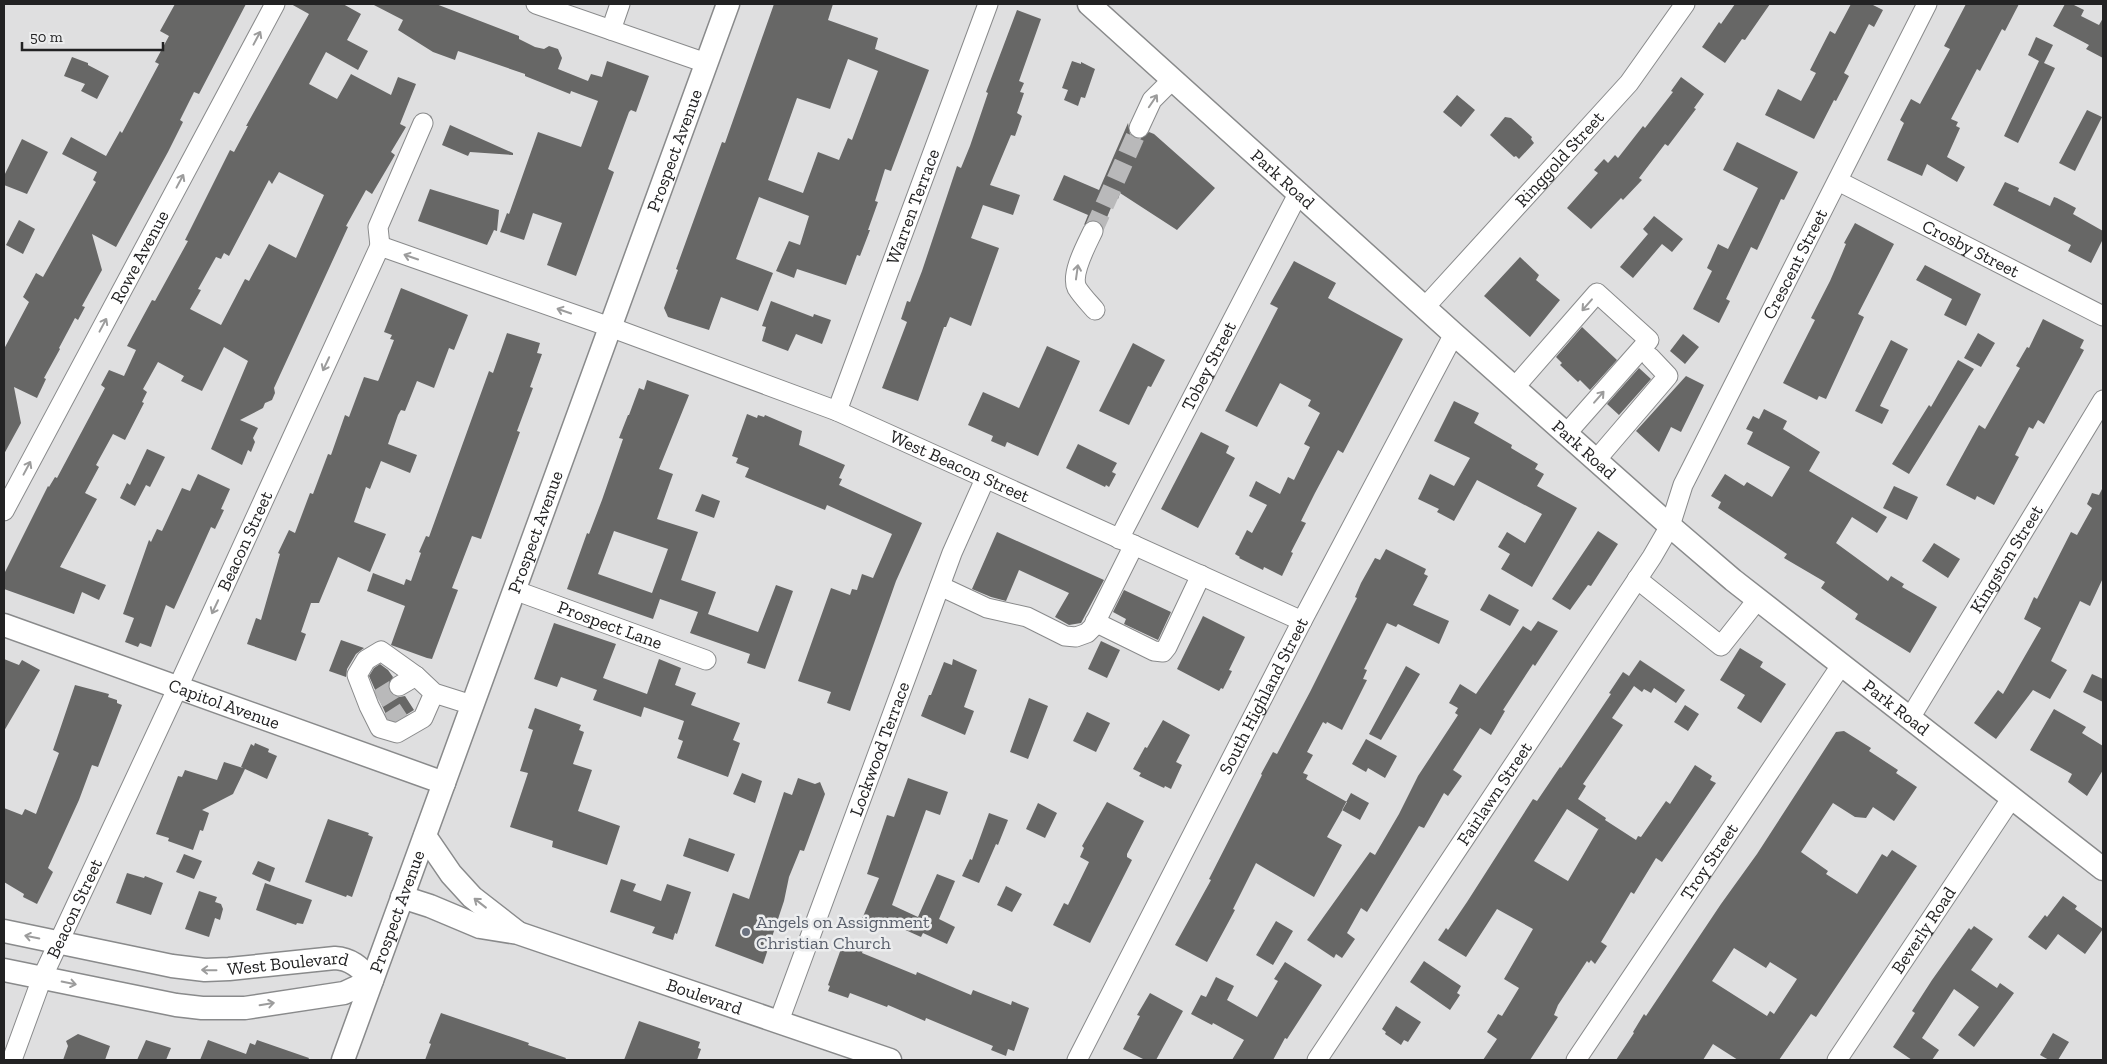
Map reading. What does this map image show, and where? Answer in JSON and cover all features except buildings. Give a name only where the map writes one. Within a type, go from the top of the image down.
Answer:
[{"type":"main road","name":"Prospect Avenue","points":[[343,1060],[728,4]]},
{"type":"main road","name":"Park Road","points":[[1089,4],[1514,388],[1670,526],[1758,599],[2011,799],[2103,869]]},
{"type":"main road","name":"Capitol Avenue","points":[[4,624],[444,783]]},
{"type":"main road","name":"Boulevard","points":[[425,836],[451,874],[466,890],[518,933]]},
{"type":"main road","name":"Boulevard","points":[[402,897],[430,906],[480,927],[518,933],[890,1060]]},
{"type":"main road","name":"West Boulevard","points":[[4,931],[172,966],[205,970],[229,970],[335,958],[346,959],[353,962],[372,980],[344,993],[246,1008],[223,1008],[176,1005],[4,970]]},
{"type":"street","name":"Rowe Avenue","points":[[4,511],[275,4]]},
{"type":"street","points":[[536,4],[706,64]]},
{"type":"street","points":[[611,30],[620,4]]},
{"type":"street","name":"Warren Terrace","points":[[836,411],[988,4]]},
{"type":"street","name":"Ringgold Street","points":[[1425,307],[1629,83],[1685,4]]},
{"type":"street","name":"Crescent Street","points":[[1670,526],[1683,485],[1927,4]]},
{"type":"street","points":[[1139,128],[1152,100],[1173,79]]},
{"type":"street","points":[[423,123],[378,228],[380,246],[610,327]]},
{"type":"street","name":"Crosby Street","points":[[1838,181],[2103,316]]},
{"type":"street","name":"Tobey Street","points":[[1095,622],[1126,542],[1299,192]]},
{"type":"street","points":[[1093,230],[1078,264],[1076,286],[1094,310]]},
{"type":"street","name":"Beacon Street","points":[[12,1060],[42,978],[58,942],[178,687],[380,246]]},
{"type":"street","points":[[1514,388],[1597,293],[1649,340],[1566,434]]},
{"type":"street","name":"West Beacon Street","points":[[610,327],[836,411],[1302,621]]},
{"type":"street","name":"South Highland Street","points":[[1077,1060],[1302,621],[1454,334]]},
{"type":"street","points":[[1596,460],[1668,376],[1650,357]]},
{"type":"street","name":"Kingston Street","points":[[1910,718],[2103,400]]},
{"type":"street","name":"Lockwood Terrace","points":[[779,1021],[952,553],[985,479]]},
{"type":"street","name":"Fairlawn Street","points":[[1317,1060],[1637,579],[1670,526]]},
{"type":"street","points":[[940,586],[987,608],[1027,618],[1065,636],[1076,637],[1087,633],[1095,622],[1154,650],[1163,652],[1202,576]]},
{"type":"street","points":[[1637,579],[1721,646],[1758,599]]},
{"type":"street","name":"Prospect Lane","points":[[514,590],[706,660]]},
{"type":"street","points":[[434,693],[423,718],[397,733],[385,725],[357,675],[366,660],[381,651],[416,676],[434,693],[472,705]]},
{"type":"street","name":"Troy Street","points":[[1576,1060],[1842,664]]},
{"type":"street","points":[[399,686],[416,676]]},
{"type":"street","points":[[412,707],[434,693]]},
{"type":"street","points":[[370,756],[385,725]]},
{"type":"street","name":"Beverly Road","points":[[1837,1060],[2011,799]]},
{"type":"tunnel","points":[[1093,231],[1139,128]]},
{"type":"tunnel","points":[[378,699],[399,686]]},
{"type":"tunnel","points":[[389,722],[412,707]]},
{"type":"place","name":"Angels on Assignment Christian Church","points":[[746,932]]}]
